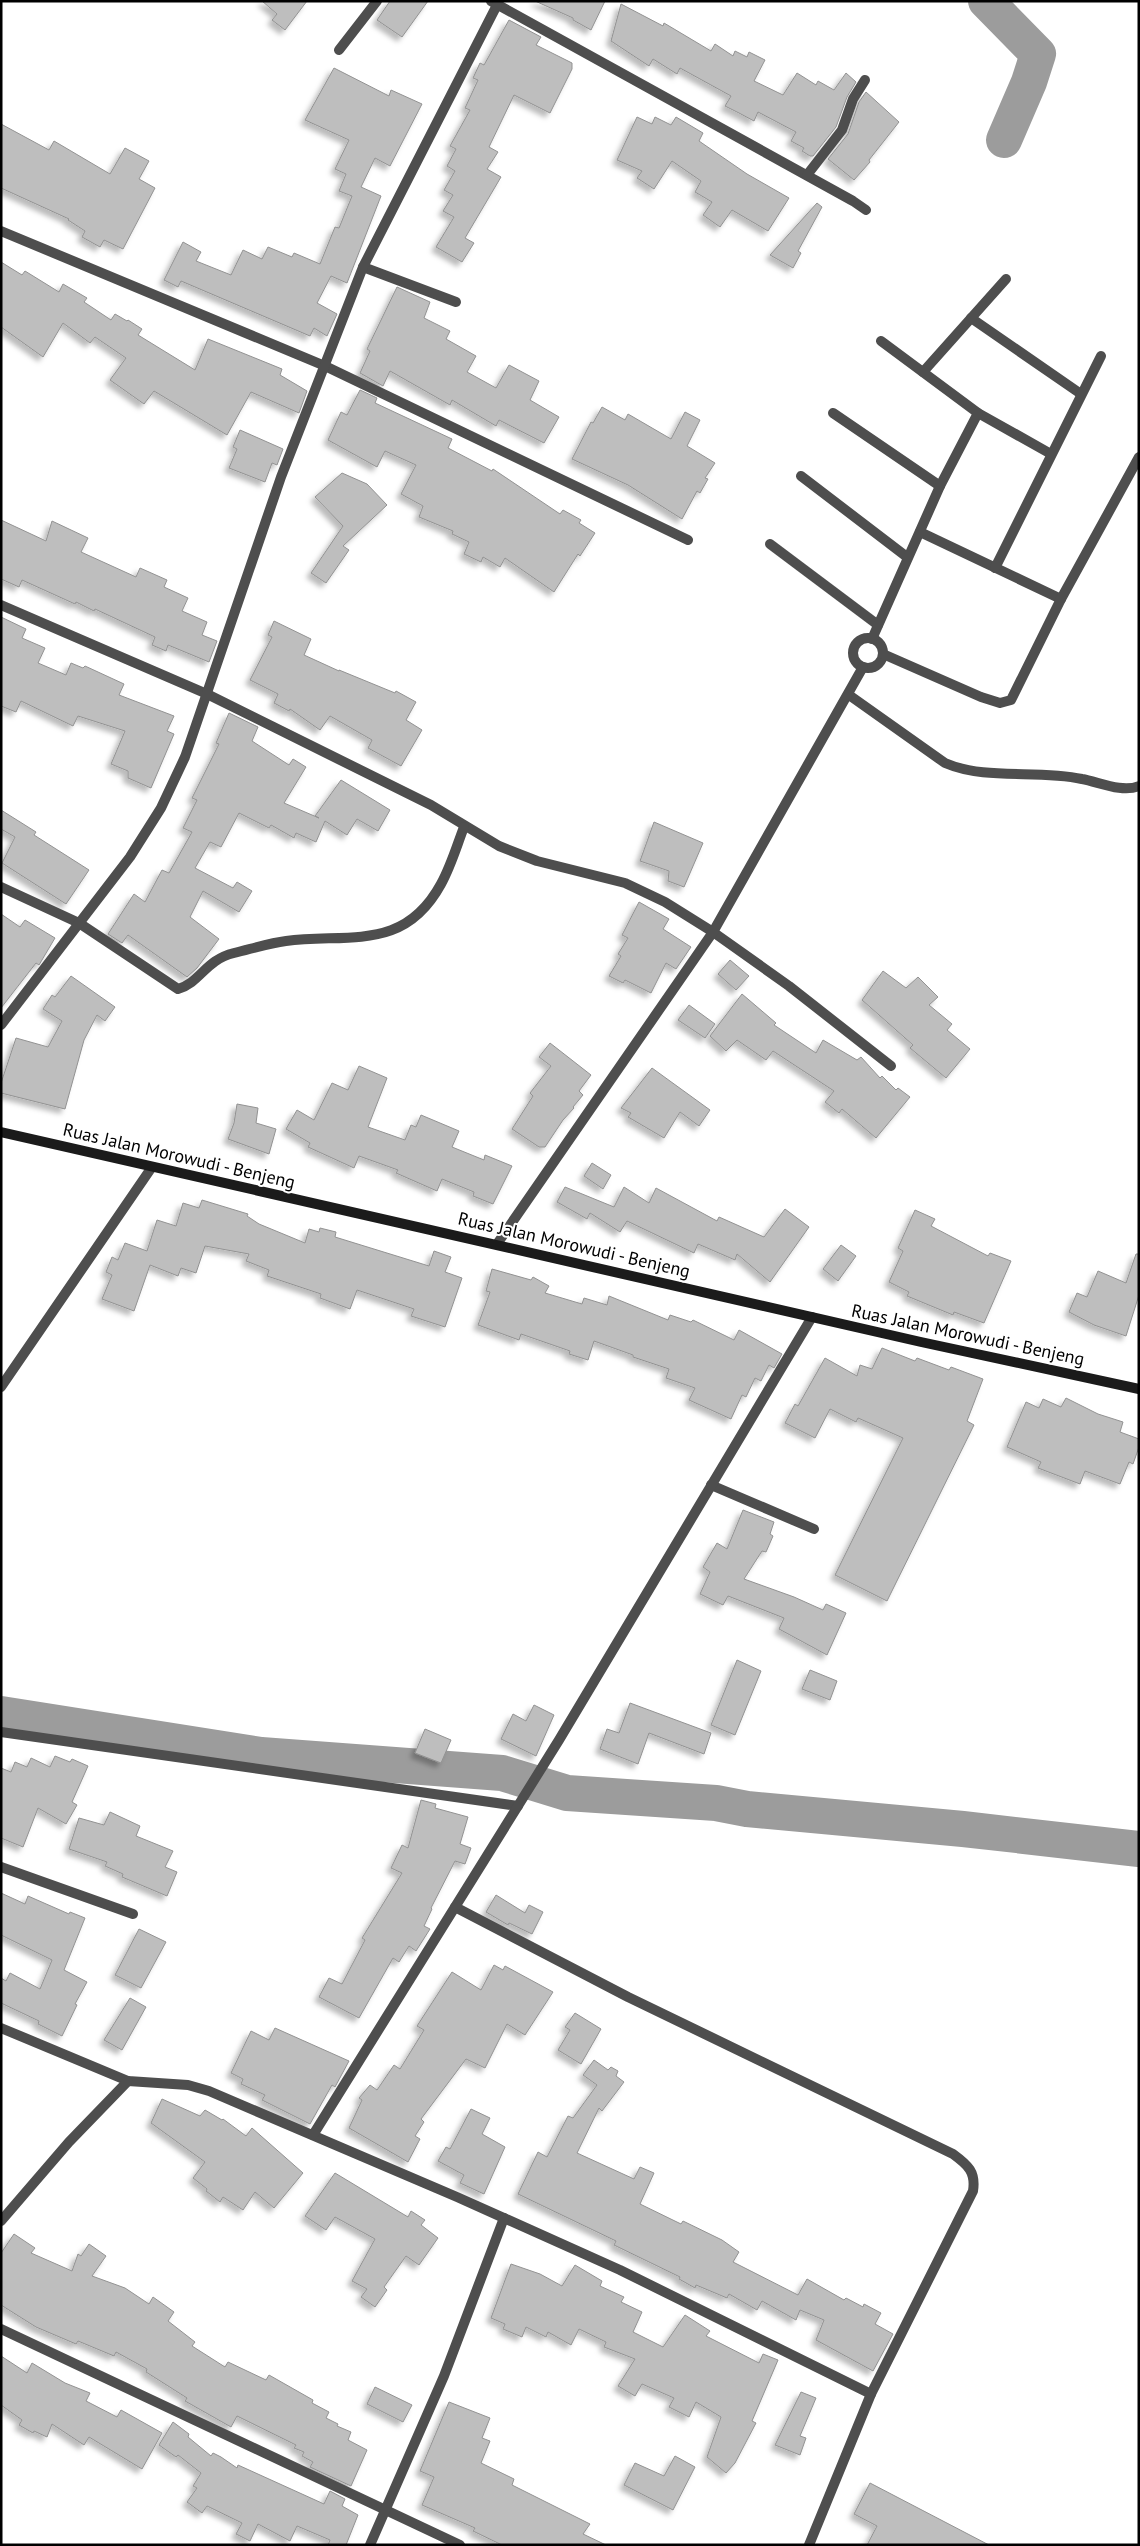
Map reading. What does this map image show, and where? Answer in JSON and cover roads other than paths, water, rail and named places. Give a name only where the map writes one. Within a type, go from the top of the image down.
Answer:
[{"type":"main road","name":"Ruas Jalan Morowudi - Benjeng","points":[[1,1132],[812,1317],[1139,1389]]},
{"type":"street","points":[[339,50],[376,1]]},
{"type":"street","points":[[1,1025],[130,857],[160,808],[185,757],[281,478],[363,267],[494,3],[807,175],[866,210]]},
{"type":"street","points":[[807,175],[842,130],[854,99],[865,80]]},
{"type":"street","points":[[1,231],[324,366],[688,540]]},
{"type":"street","points":[[363,267],[456,302]]},
{"type":"street","points":[[923,372],[1006,279]]},
{"type":"street","points":[[971,318],[1081,394]]},
{"type":"street","points":[[881,341],[978,413],[1052,454]]},
{"type":"street","points":[[995,568],[1101,356]]},
{"type":"street","points":[[833,413],[940,486]]},
{"type":"street","points":[[872,639],[940,486],[978,413]]},
{"type":"street","points":[[863,667],[854,658],[854,646],[859,641],[872,639],[878,642],[883,654],[1000,703],[1011,700],[1061,599],[1139,457]]},
{"type":"street","points":[[801,476],[908,557]]},
{"type":"street","points":[[920,532],[1061,599]]},
{"type":"street","points":[[770,544],[878,626]]},
{"type":"street","points":[[1,605],[207,694],[431,805],[464,827],[499,846],[538,861],[625,883],[665,902],[713,932],[789,986],[891,1066]]},
{"type":"street","points":[[863,667],[876,665],[883,654]]},
{"type":"street","points":[[497,1244],[713,932],[849,695],[863,667]]},
{"type":"street","points":[[849,695],[944,763],[960,770],[1048,773],[1115,786],[1139,786]]},
{"type":"street","points":[[1,887],[79,923],[178,989],[190,985],[208,965],[230,954],[286,941],[375,936],[404,925],[426,905],[441,884],[464,827]]},
{"type":"street","points":[[1,1387],[152,1167]]},
{"type":"street","points":[[313,2136],[518,1806],[812,1317]]},
{"type":"street","points":[[711,1485],[814,1529]]},
{"type":"street","points":[[1,1732],[518,1806]]},
{"type":"street","points":[[1,1867],[134,1914]]},
{"type":"street","points":[[455,1907],[628,1997],[953,2154],[964,2162],[975,2179],[973,2191],[871,2394],[809,2545]]},
{"type":"street","points":[[1,2028],[128,2081],[188,2085],[209,2091],[620,2270],[871,2394]]},
{"type":"street","points":[[1,2221],[69,2142],[128,2081]]},
{"type":"street","points":[[370,2545],[444,2376],[504,2218]]},
{"type":"street","points":[[1,2329],[460,2545]]},
{"type":"waterway","points":[[986,1],[1038,54],[1029,82],[1004,140]]},
{"type":"waterway","points":[[1,1714],[261,1755],[502,1773],[567,1793],[716,1803],[747,1809],[963,1829],[1139,1849]]}]
